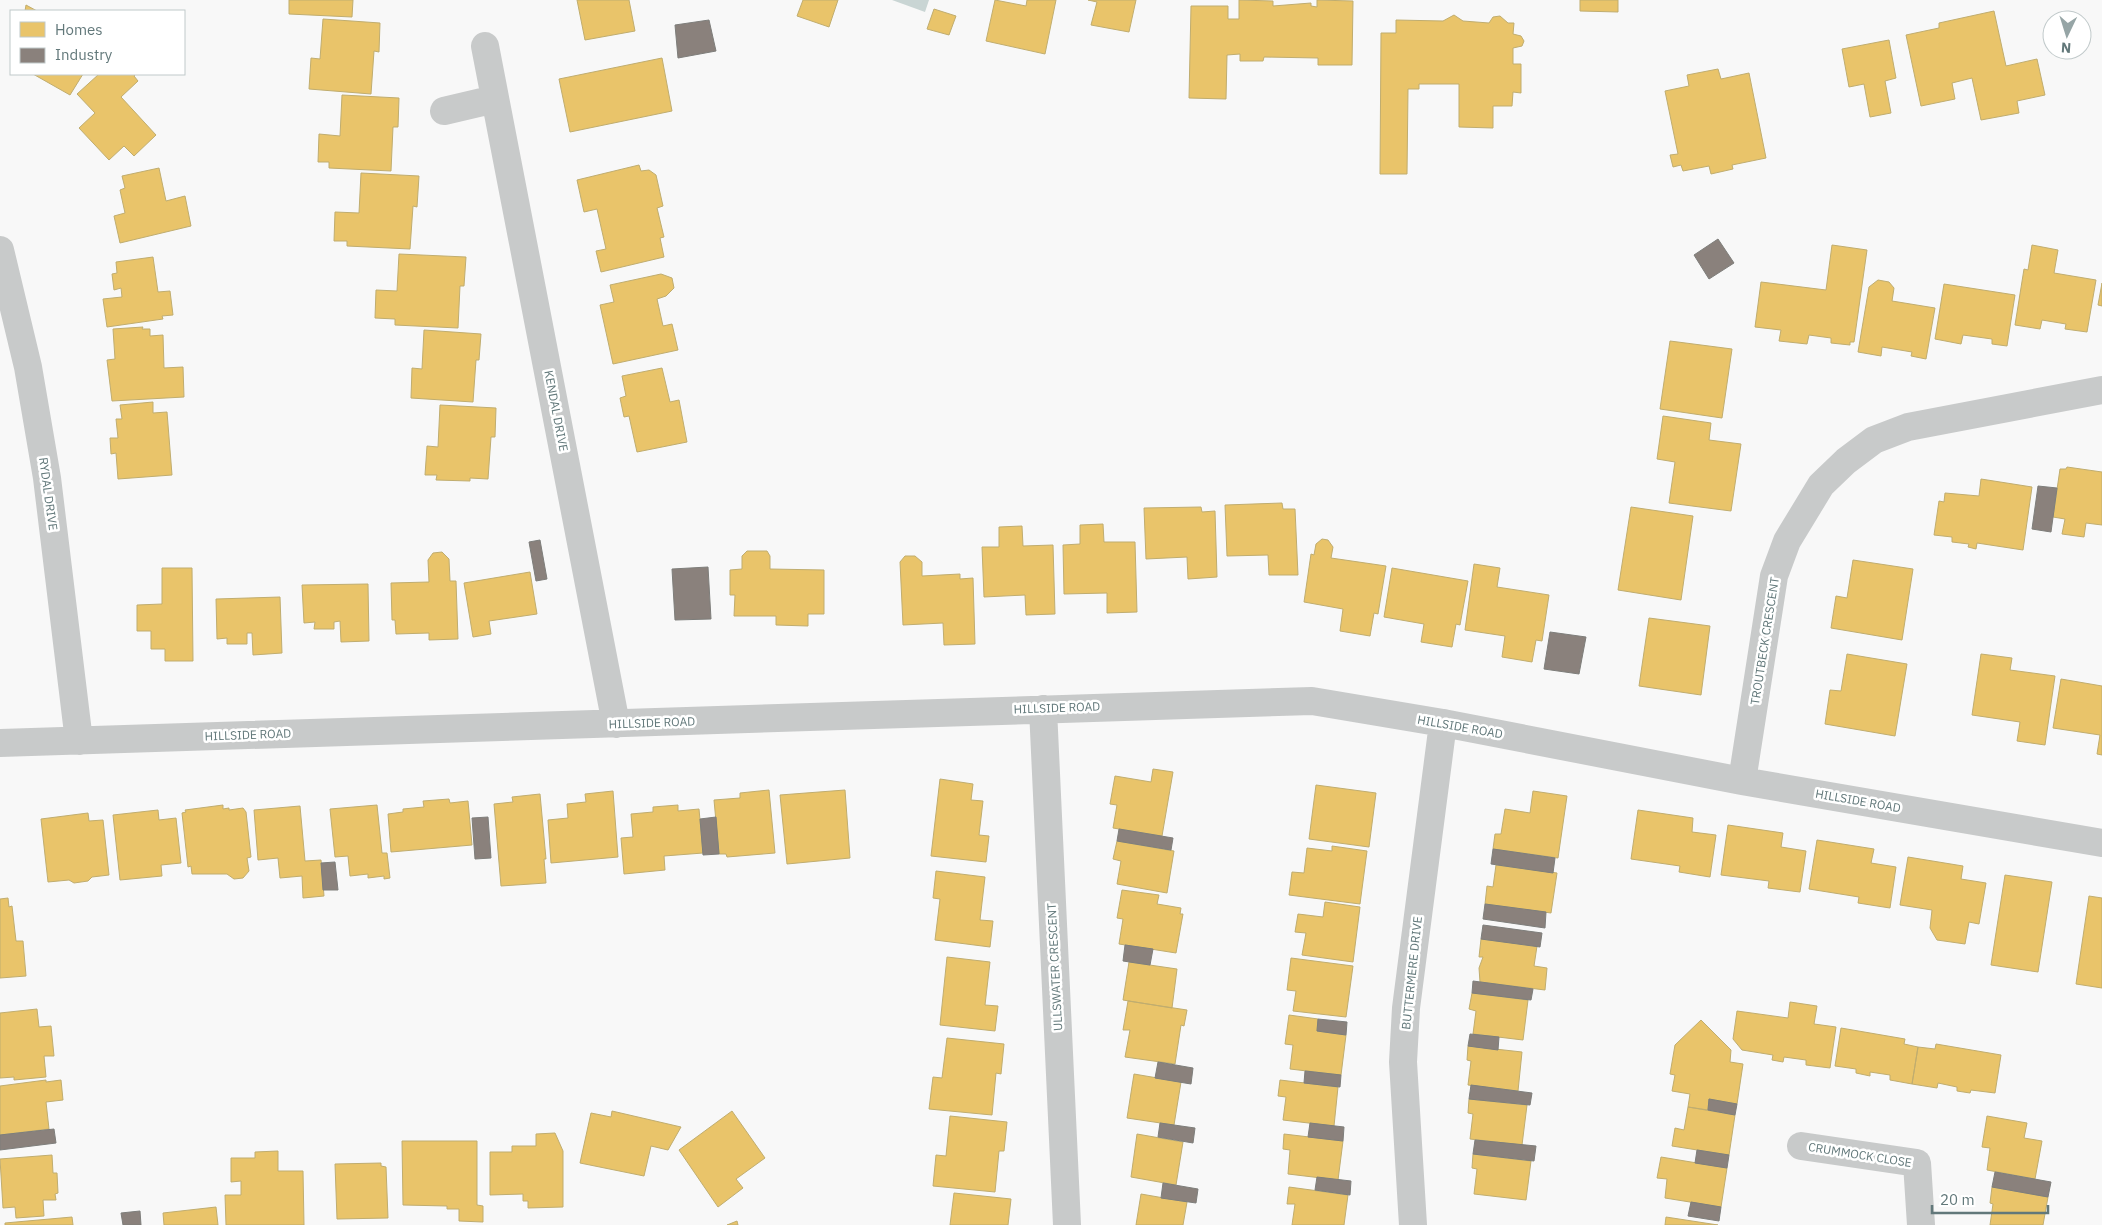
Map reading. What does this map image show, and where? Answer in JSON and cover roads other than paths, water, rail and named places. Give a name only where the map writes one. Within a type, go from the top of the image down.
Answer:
[{"type":"street","name":"KENDAL DRIVE","points":[[485,46],[616,724]]},
{"type":"street","points":[[444,111],[496,99]]},
{"type":"street","name":"RYDAL DRIVE","points":[[0,250],[28,367],[47,478],[79,740]]},
{"type":"street","name":"TROUTBECK CRESCENT","points":[[1742,781],[1774,576],[1787,541],[1821,485],[1846,461],[1874,440],[1908,427],[2102,390]]},
{"type":"street","name":"HILLSIDE ROAD","points":[[0,743],[616,724],[1043,708],[1312,701],[1443,723],[1742,781],[2102,843]]},
{"type":"street","name":"ULLSWATER CRESCENT","points":[[1043,708],[1067,1225]]},
{"type":"street","name":"BUTTERMERE DRIVE","points":[[1413,1225],[1403,1062],[1406,1008],[1443,723]]},
{"type":"street","name":"CRUMMOCK CLOSE","points":[[1801,1146],[1917,1163],[1921,1225]]}]
